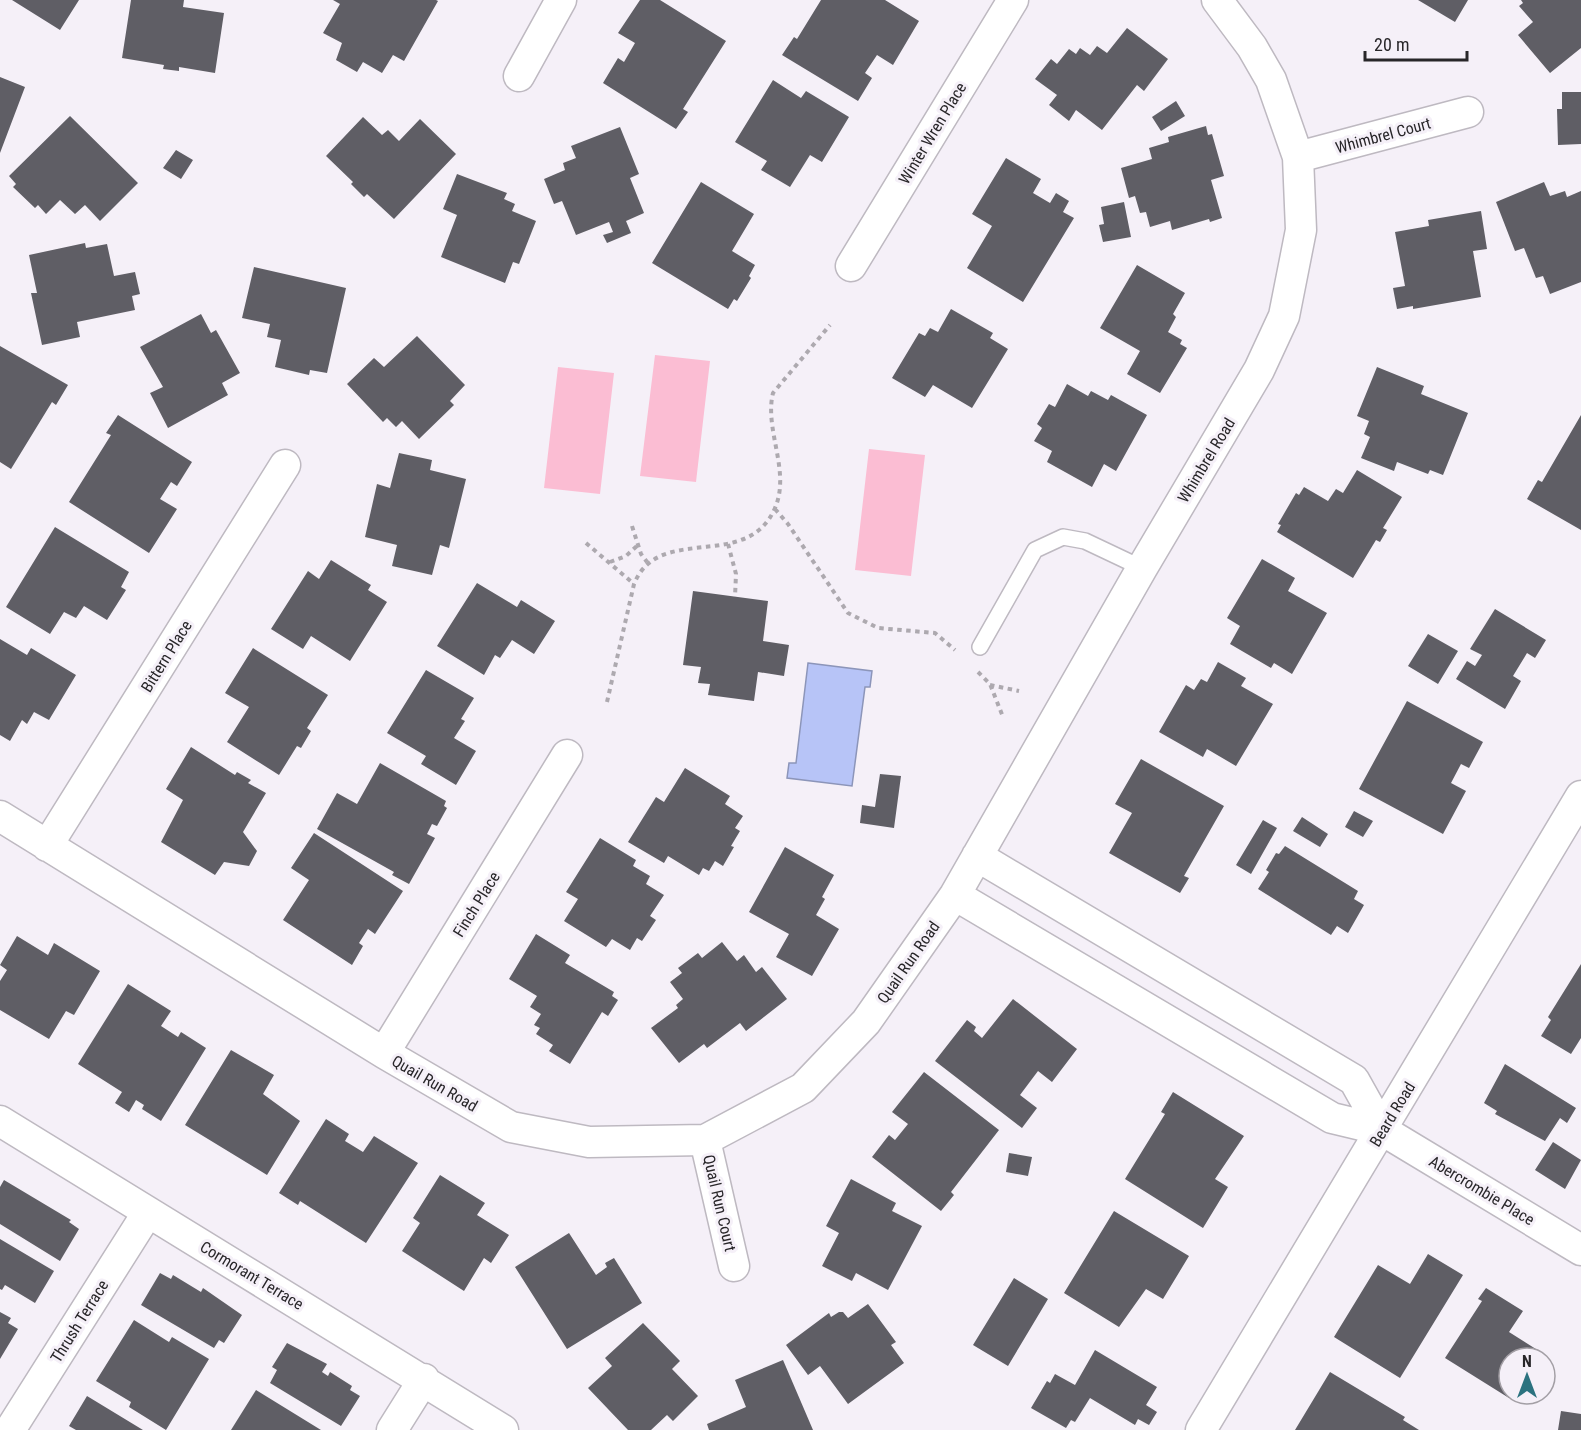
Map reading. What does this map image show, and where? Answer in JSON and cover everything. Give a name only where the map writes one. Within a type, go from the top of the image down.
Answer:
[{"type":"street","points":[[519,76],[561,0]]},
{"type":"street","name":"Winter Wren Place","points":[[851,266],[1014,0]]},
{"type":"street","name":"Whimbrel Road","points":[[955,895],[1142,568],[1259,370],[1284,316],[1301,230],[1298,157],[1271,80],[1252,47],[1217,0]]},
{"type":"street","name":"Whimbrel Court","points":[[1298,157],[1468,112]]},
{"type":"street","name":"Bittern Place","points":[[47,846],[285,465]]},
{"type":"street","name":"Finch Place","points":[[384,1053],[567,755]]},
{"type":"street","name":"Beard Road","points":[[1201,1430],[1581,796]]},
{"type":"street","name":"Quail Run Road","points":[[0,816],[384,1053],[511,1127],[589,1142],[705,1140],[803,1088],[866,1022],[955,895]]},
{"type":"street","points":[[977,856],[1354,1080],[1382,1130]]},
{"type":"street","points":[[955,895],[1332,1119],[1382,1130]]},
{"type":"street","name":"Cormorant Terrace","points":[[0,1121],[424,1379],[503,1430]]},
{"type":"street","name":"Abercrombie Place","points":[[1382,1130],[1581,1250]]},
{"type":"street","name":"Quail Run Court","points":[[705,1140],[734,1266]]},
{"type":"street","name":"Thrush Terrace","points":[[10,1430],[148,1212]]},
{"type":"street","points":[[392,1430],[424,1379]]},
{"type":"lane","points":[[980,647],[1035,550],[1063,537],[1085,541],[1142,568]]},
{"type":"path","points":[[607,702],[634,584],[647,562],[665,553],[728,544],[757,531],[775,509],[779,475],[772,408],[773,393],[830,325]]},
{"type":"path","points":[[775,509],[788,524],[848,613],[878,628],[935,633],[960,654]]},
{"type":"path","points":[[632,526],[647,562]]},
{"type":"path","points":[[586,543],[634,584]]},
{"type":"path","points":[[728,544],[736,574],[735,597]]},
{"type":"path","points":[[609,562],[626,556],[638,545]]},
{"type":"path","points":[[975,669],[990,684],[1003,717]]},
{"type":"path","points":[[990,684],[1019,691]]},
{"type":"shaded area","points":[[655,355],[710,361],[696,482],[640,476]]},
{"type":"shaded area","points":[[558,367],[614,373],[600,494],[544,488]]},
{"type":"shaded area","points":[[869,449],[925,455],[911,576],[855,570]]},
{"type":"water","points":[[808,663],[872,671],[870,687],[865,687],[852,786],[787,778],[789,763],[796,763]]},
{"type":"building","points":[[12,0],[79,0],[60,30]]},
{"type":"building","points":[[131,0],[184,0],[183,7],[224,13],[215,73],[179,67],[179,71],[163,69],[164,65],[122,58]]},
{"type":"building","points":[[333,0],[438,1],[404,61],[393,55],[382,73],[363,62],[357,72],[336,60],[342,43],[323,33],[340,4]]},
{"type":"building","points":[[640,0],[660,0],[726,41],[683,109],[688,112],[676,129],[603,83],[618,58],[624,62],[635,43],[618,33]]},
{"type":"building","points":[[821,0],[885,0],[919,21],[893,65],[877,55],[865,73],[872,78],[858,101],[782,55],[794,37],[797,39]]},
{"type":"building","points":[[1418,0],[1468,0],[1455,22]]},
{"type":"building","points":[[1521,0],[1581,0],[1581,48],[1550,73],[1518,35],[1533,22],[1519,6],[1523,3]]},
{"type":"building","points":[[1127,28],[1168,59],[1144,91],[1137,85],[1102,130],[1076,110],[1069,121],[1049,105],[1057,95],[1035,79],[1051,59],[1057,64],[1069,49],[1076,54],[1080,48],[1090,55],[1097,46],[1107,53]]},
{"type":"building","points":[[0,77],[25,87],[0,153]]},
{"type":"building","points":[[773,80],[801,98],[806,91],[849,117],[822,162],[810,155],[790,187],[761,170],[767,161],[735,142]]},
{"type":"building","points":[[1562,92],[1581,92],[1581,144],[1558,145],[1557,109],[1562,109]]},
{"type":"building","points":[[1176,101],[1185,116],[1161,131],[1152,117]]},
{"type":"building","points":[[70,116],[138,183],[100,221],[85,205],[75,214],[60,200],[46,214],[38,205],[35,208],[13,187],[16,184],[9,176]]},
{"type":"building","points":[[363,117],[382,135],[388,130],[399,141],[420,119],[456,154],[394,219],[367,194],[364,197],[351,184],[353,182],[326,156]]},
{"type":"building","points":[[1206,126],[1208,135],[1212,134],[1224,176],[1211,180],[1222,218],[1210,222],[1209,219],[1172,230],[1170,221],[1150,227],[1146,212],[1140,213],[1135,196],[1129,198],[1121,168],[1152,159],[1149,148],[1169,142],[1168,137]]},
{"type":"building","points":[[620,127],[639,174],[630,178],[644,213],[626,221],[631,233],[607,243],[603,235],[613,232],[609,222],[576,235],[562,201],[554,204],[544,179],[565,170],[563,163],[576,158],[571,146]]},
{"type":"building","points":[[176,150],[193,160],[181,179],[163,168]]},
{"type":"building","points":[[1006,158],[1041,179],[1033,193],[1050,203],[1056,193],[1069,201],[1063,212],[1074,218],[1023,302],[967,268],[992,226],[972,214]]},
{"type":"building","points":[[457,174],[507,193],[504,199],[515,204],[512,211],[536,221],[519,264],[513,262],[505,283],[441,257],[457,215],[443,209]]},
{"type":"building","points":[[701,182],[754,214],[732,251],[755,265],[749,276],[751,278],[737,301],[734,299],[728,309],[652,263]]},
{"type":"building","points":[[1544,182],[1550,196],[1565,191],[1567,197],[1581,191],[1581,282],[1550,294],[1543,276],[1536,278],[1524,248],[1515,251],[1496,202]]},
{"type":"building","points":[[1124,202],[1131,237],[1103,242],[1099,225],[1104,224],[1101,207]]},
{"type":"building","points":[[1481,211],[1487,249],[1473,251],[1481,297],[1413,309],[1413,306],[1397,309],[1393,288],[1405,286],[1395,232],[1429,226],[1428,220]]},
{"type":"building","points":[[85,243],[86,248],[107,244],[114,276],[135,272],[140,294],[132,296],[135,310],[77,322],[80,337],[42,345],[31,293],[37,293],[29,255]]},
{"type":"building","points":[[1137,265],[1185,293],[1173,314],[1176,317],[1168,332],[1182,340],[1180,344],[1187,348],[1160,393],[1127,374],[1140,351],[1100,328]]},
{"type":"building","points":[[254,267],[346,288],[327,373],[310,370],[309,375],[275,367],[281,340],[267,337],[270,324],[242,318]]},
{"type":"building","points":[[951,309],[993,333],[990,338],[1008,349],[972,408],[933,385],[925,397],[892,378],[919,333],[925,336],[930,328],[938,332]]},
{"type":"building","points":[[201,314],[211,333],[216,330],[240,373],[222,383],[228,395],[168,428],[150,393],[163,387],[140,347]]},
{"type":"building","points":[[417,336],[465,385],[450,401],[454,405],[419,439],[402,421],[396,427],[387,418],[383,422],[347,384],[374,358],[384,367]]},
{"type":"building","points":[[0,346],[68,385],[56,405],[52,402],[11,469],[0,462]]},
{"type":"building","points":[[1377,367],[1424,386],[1421,394],[1468,413],[1443,475],[1430,470],[1428,474],[1397,462],[1394,471],[1361,458],[1370,437],[1364,434],[1369,421],[1357,416]]},
{"type":"building","points":[[1067,384],[1088,396],[1091,391],[1108,400],[1111,395],[1147,415],[1116,471],[1104,464],[1092,487],[1047,462],[1052,451],[1034,441],[1042,428],[1037,424],[1049,404],[1055,407]]},
{"type":"building","points":[[118,415],[192,462],[177,486],[171,482],[160,499],[177,509],[149,553],[69,502],[111,435],[106,433]]},
{"type":"building","points":[[1581,415],[1581,530],[1527,499],[1538,480],[1542,482]]},
{"type":"building","points":[[399,453],[432,460],[430,470],[466,479],[449,548],[440,545],[432,575],[392,566],[397,545],[365,537],[377,484],[390,488]]},
{"type":"building","points":[[1357,470],[1402,497],[1383,528],[1387,530],[1380,542],[1376,540],[1353,578],[1277,532],[1281,525],[1278,524],[1296,493],[1299,495],[1304,487],[1328,501],[1336,489],[1343,493]]},
{"type":"building","points":[[55,527],[129,572],[121,587],[126,590],[107,620],[84,606],[76,618],[64,612],[50,634],[6,607]]},
{"type":"building","points":[[1262,559],[1295,578],[1288,591],[1327,613],[1292,674],[1274,663],[1271,668],[1230,644],[1240,626],[1227,618]]},
{"type":"building","points":[[331,560],[371,585],[368,590],[387,602],[350,661],[311,636],[303,649],[271,629],[308,571],[319,579]]},
{"type":"building","points":[[477,583],[517,607],[521,600],[555,621],[534,654],[512,640],[500,658],[495,655],[484,675],[437,646]]},
{"type":"building","points":[[693,591],[768,601],[763,641],[789,645],[784,676],[758,672],[754,701],[708,695],[710,684],[698,683],[701,667],[683,665]]},
{"type":"building","points":[[1495,609],[1546,640],[1535,658],[1527,653],[1513,676],[1521,681],[1505,709],[1456,679],[1467,661],[1475,666],[1482,655],[1470,649]]},
{"type":"building","points":[[1428,634],[1458,651],[1438,684],[1408,666]]},
{"type":"building","points":[[0,639],[27,655],[31,648],[76,675],[49,720],[34,712],[27,724],[22,720],[10,741],[0,735]]},
{"type":"building","points":[[253,648],[328,695],[307,728],[311,731],[301,748],[297,746],[279,775],[227,742],[249,707],[225,693]]},
{"type":"building","points":[[1218,662],[1246,678],[1241,686],[1273,704],[1236,766],[1207,749],[1203,757],[1159,732],[1186,685],[1194,690],[1201,679],[1207,682]]},
{"type":"building","points":[[426,670],[474,698],[461,719],[465,721],[454,738],[476,751],[456,785],[421,764],[426,756],[387,733]]},
{"type":"building","points":[[1407,701],[1483,742],[1469,768],[1461,764],[1451,783],[1466,791],[1443,834],[1359,789]]},
{"type":"building","points":[[191,747],[235,775],[237,772],[251,780],[248,783],[266,793],[243,832],[257,851],[249,866],[224,862],[215,875],[161,842],[183,800],[166,789]]},
{"type":"building","points":[[1141,759],[1224,806],[1184,876],[1189,878],[1180,893],[1109,853],[1132,813],[1115,804]]},
{"type":"building","points":[[380,763],[446,801],[444,806],[447,808],[437,826],[432,824],[427,834],[435,838],[409,884],[392,875],[394,872],[317,829],[337,793],[357,804]]},
{"type":"building","points":[[685,768],[730,796],[725,804],[743,816],[735,828],[740,831],[731,846],[734,847],[723,866],[715,861],[709,871],[703,868],[699,875],[668,856],[664,863],[628,842],[656,797],[664,802]]},
{"type":"building","points":[[880,774],[901,776],[894,828],[860,823],[862,805],[875,807]]},
{"type":"building","points":[[1354,811],[1373,821],[1363,837],[1345,827]]},
{"type":"building","points":[[1302,817],[1328,834],[1320,847],[1293,831]]},
{"type":"building","points":[[1263,820],[1277,828],[1251,874],[1236,865]]},
{"type":"building","points":[[314,833],[403,891],[375,934],[368,929],[359,943],[363,946],[352,965],[283,920],[309,880],[291,868]]},
{"type":"building","points":[[600,838],[636,860],[633,866],[650,876],[646,884],[664,895],[650,916],[656,920],[642,941],[637,938],[630,950],[612,939],[606,947],[564,921],[578,899],[566,892]]},
{"type":"building","points":[[1285,846],[1358,891],[1354,899],[1364,905],[1348,933],[1337,926],[1331,935],[1258,889],[1269,872],[1266,870],[1276,853],[1279,854]]},
{"type":"building","points":[[785,847],[834,875],[822,897],[825,899],[816,915],[839,929],[812,976],[776,957],[789,934],[749,912]]},
{"type":"building","points":[[536,934],[570,955],[565,963],[614,992],[612,996],[618,1000],[608,1016],[602,1012],[570,1064],[549,1051],[553,1045],[536,1034],[540,1028],[534,1025],[541,1014],[530,1007],[537,996],[509,979]]},
{"type":"building","points":[[17,936],[48,955],[54,943],[100,971],[74,1015],[66,1011],[49,1039],[0,1010],[0,981],[7,970],[0,965]]},
{"type":"building","points":[[722,942],[737,961],[744,955],[756,972],[762,967],[787,999],[746,1031],[740,1023],[707,1048],[704,1044],[679,1063],[651,1028],[678,1008],[676,1005],[683,999],[670,982],[682,973],[678,968],[698,953],[702,958]]},
{"type":"building","points":[[1581,964],[1581,1038],[1571,1054],[1541,1036],[1551,1020],[1548,1017]]},
{"type":"building","points":[[128,984],[171,1011],[161,1026],[178,1037],[181,1032],[206,1048],[161,1121],[142,1109],[144,1105],[136,1100],[129,1112],[115,1103],[122,1092],[78,1064]]},
{"type":"building","points":[[1013,999],[1077,1049],[1052,1082],[1038,1071],[1020,1095],[1037,1108],[1022,1128],[935,1061],[967,1020],[976,1027],[974,1031],[982,1038]]},
{"type":"building","points":[[231,1050],[274,1075],[263,1094],[300,1121],[267,1175],[185,1125]]},
{"type":"building","points":[[1505,1064],[1576,1108],[1567,1123],[1560,1118],[1545,1141],[1495,1114],[1497,1111],[1484,1103]]},
{"type":"building","points":[[924,1072],[999,1130],[951,1192],[954,1195],[941,1211],[872,1157],[889,1135],[895,1140],[908,1124],[892,1112]]},
{"type":"building","points":[[1173,1092],[1244,1136],[1215,1179],[1228,1187],[1203,1228],[1125,1179],[1165,1114],[1161,1112]]},
{"type":"building","points":[[326,1119],[349,1134],[345,1141],[363,1152],[374,1136],[418,1163],[366,1243],[300,1201],[298,1205],[279,1193]]},
{"type":"building","points":[[1553,1142],[1581,1160],[1565,1189],[1535,1170]]},
{"type":"building","points":[[1009,1153],[1032,1157],[1028,1176],[1006,1172]]},
{"type":"building","points":[[440,1175],[485,1203],[477,1215],[509,1235],[491,1263],[484,1258],[464,1291],[402,1251],[420,1223],[413,1218]]},
{"type":"building","points":[[851,1179],[896,1203],[892,1211],[922,1226],[888,1290],[856,1273],[852,1281],[822,1266],[839,1233],[826,1226]]},
{"type":"building","points":[[4,1180],[71,1220],[69,1222],[79,1229],[60,1261],[0,1224],[0,1187]]},
{"type":"building","points":[[1114,1211],[1189,1256],[1163,1299],[1146,1289],[1119,1327],[1064,1293]]},
{"type":"building","points":[[569,1233],[596,1275],[607,1267],[605,1263],[614,1258],[642,1303],[567,1349],[515,1267]]},
{"type":"building","points":[[0,1239],[54,1271],[35,1303],[5,1285],[2,1290],[0,1289]]},
{"type":"building","points":[[1428,1254],[1463,1275],[1400,1378],[1334,1337],[1378,1265],[1410,1284]]},
{"type":"building","points":[[160,1273],[171,1279],[173,1275],[201,1292],[203,1288],[242,1315],[224,1343],[219,1340],[214,1348],[141,1305]]},
{"type":"building","points":[[1014,1278],[1048,1299],[1008,1366],[973,1345]]},
{"type":"building","points":[[1486,1288],[1523,1311],[1509,1332],[1531,1346],[1497,1346],[1497,1390],[1445,1358],[1482,1301],[1478,1299]]},
{"type":"building","points":[[868,1304],[896,1342],[891,1345],[904,1363],[848,1404],[820,1366],[808,1375],[786,1345],[829,1313],[831,1317],[843,1312],[848,1318]]},
{"type":"building","points":[[0,1312],[11,1318],[8,1323],[18,1329],[0,1359]]},
{"type":"building","points":[[134,1320],[169,1342],[172,1337],[209,1359],[166,1430],[129,1407],[131,1402],[96,1381]]},
{"type":"building","points":[[643,1323],[680,1361],[672,1369],[698,1396],[673,1421],[667,1415],[651,1430],[628,1430],[588,1388],[612,1366],[605,1358]]},
{"type":"building","points":[[287,1343],[327,1364],[322,1372],[328,1376],[330,1372],[352,1386],[350,1390],[360,1396],[341,1426],[270,1383],[277,1370],[272,1367]]},
{"type":"building","points":[[1095,1350],[1157,1387],[1146,1405],[1157,1412],[1149,1425],[1138,1419],[1135,1425],[1090,1398],[1075,1422],[1071,1420],[1066,1428],[1031,1408],[1047,1381],[1050,1383],[1055,1374],[1075,1385]]},
{"type":"building","points":[[783,1360],[813,1430],[709,1430],[707,1424],[746,1407],[735,1380]]},
{"type":"building","points":[[1330,1372],[1405,1417],[1403,1420],[1419,1430],[1295,1430]]},
{"type":"building","points":[[256,1390],[321,1430],[231,1430]]},
{"type":"building","points":[[87,1396],[143,1430],[76,1430],[69,1426]]},
{"type":"building","points":[[1561,1411],[1581,1414],[1581,1430],[1558,1430]]}]
